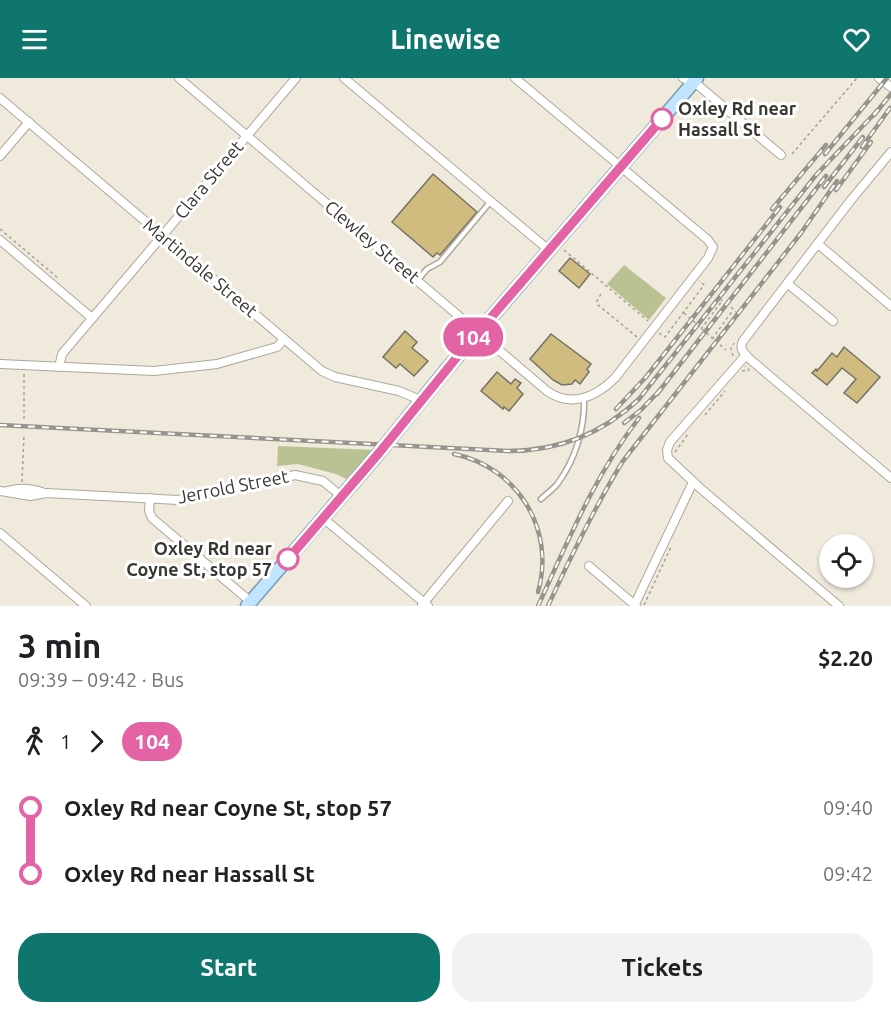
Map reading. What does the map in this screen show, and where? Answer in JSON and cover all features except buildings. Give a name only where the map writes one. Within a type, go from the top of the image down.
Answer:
[{"type":"main road","points":[[249,604],[420,400],[621,167],[691,80]]},
{"type":"street","name":"Clewley Street","points":[[179,78],[547,391],[569,400],[584,399]]},
{"type":"street","name":"Clara Street","points":[[59,367],[62,354],[296,78]]},
{"type":"street","points":[[344,78],[550,251]]},
{"type":"street","points":[[515,78],[710,242],[713,247],[712,254],[620,372],[600,391],[584,399]]},
{"type":"street","points":[[879,78],[891,87]]},
{"type":"street","points":[[691,80],[781,155]]},
{"type":"street","name":"Martindale Street","points":[[0,98],[317,368],[330,375],[399,391],[420,400]]},
{"type":"street","points":[[0,156],[29,122]]},
{"type":"street","points":[[889,158],[851,200],[742,342],[742,351],[891,478]]},
{"type":"street","points":[[0,240],[92,318]]},
{"type":"street","points":[[818,244],[891,306]]},
{"type":"street","points":[[788,284],[833,321]]},
{"type":"street","points":[[0,364],[144,372],[208,365],[277,347],[284,339]]},
{"type":"street","points":[[746,355],[736,361],[668,447],[669,460],[839,606]]},
{"type":"street","name":"Jerrold Street","points":[[3,491],[18,488],[45,493],[187,499],[295,475],[319,479],[341,496]]},
{"type":"street","points":[[589,566],[635,606],[693,482]]},
{"type":"street","points":[[150,498],[149,511],[152,518],[249,604]]},
{"type":"street","points":[[323,518],[425,605],[508,501]]},
{"type":"street","points":[[0,533],[86,606]]},
{"type":"lane","points":[[417,280],[427,269],[440,262],[491,201]]},
{"type":"lane","points":[[541,499],[558,484],[574,453],[580,435],[584,399]]},
{"type":"path","points":[[792,154],[857,78]]},
{"type":"path","points":[[0,229],[64,284]]},
{"type":"path","points":[[564,250],[649,322]]},
{"type":"path","points":[[658,332],[665,338],[684,314],[704,285],[698,280]]},
{"type":"path","points":[[601,294],[597,304],[637,338]]},
{"type":"path","points":[[701,329],[721,300],[725,303]]},
{"type":"path","points":[[712,339],[732,308],[736,312]]},
{"type":"path","points":[[684,314],[726,350]]},
{"type":"path","points":[[736,361],[749,370],[741,372]]},
{"type":"path","points":[[24,374],[24,419]]},
{"type":"path","points":[[702,417],[728,388]]},
{"type":"path","points":[[676,456],[676,449],[688,433]]},
{"type":"path","points":[[22,483],[24,435]]},
{"type":"path","points":[[644,606],[671,546]]},
{"type":"green space","points":[[624,265],[666,298],[649,320],[607,284]]},
{"type":"green space","points":[[278,446],[375,450],[346,479],[298,464],[277,466]]},
{"type":"railway","points":[[825,154],[887,78]]},
{"type":"railway","points":[[874,115],[891,94]]},
{"type":"railway","points":[[862,147],[890,108]]},
{"type":"railway","points":[[0,425],[508,451],[562,444],[610,422],[639,399],[816,175],[879,109]]},
{"type":"railway","points":[[824,187],[863,137]]},
{"type":"railway","points":[[836,190],[871,142]]},
{"type":"railway","points":[[772,209],[826,145]]},
{"type":"railway","points":[[657,394],[826,176]]},
{"type":"railway","points":[[548,606],[583,532],[623,461],[801,233],[837,181]]},
{"type":"railway","points":[[616,409],[646,377],[780,207]]},
{"type":"railway","points":[[624,423],[641,410],[661,389]]},
{"type":"railway","points":[[538,606],[596,485],[639,418]]},
{"type":"railway","points":[[454,454],[476,461],[496,472],[513,487],[526,504],[536,524],[541,546],[542,569],[538,592]]},
{"type":"bus line","name":"104","points":[[288,559],[524,278],[550,251],[662,119]]},
{"type":"place","name":"Oxley Rd near Hassall St","points":[[662,119]]},
{"type":"place","name":"Oxley Rd near Coyne St, stop 57","points":[[288,559]]}]
